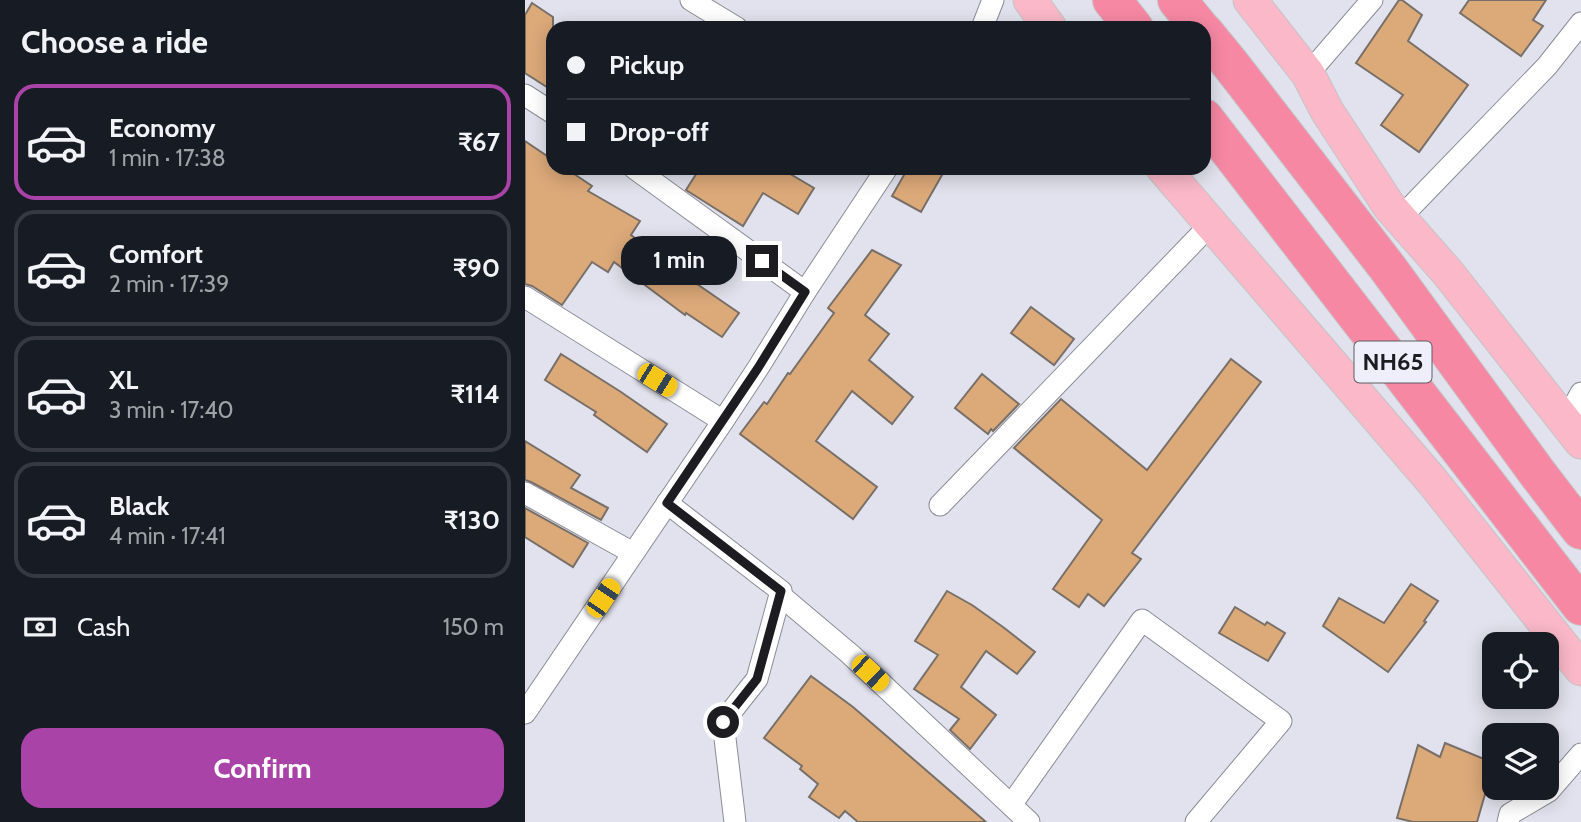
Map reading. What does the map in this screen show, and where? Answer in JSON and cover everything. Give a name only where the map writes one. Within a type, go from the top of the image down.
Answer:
[{"type":"highway","points":[[1112,0],[1128,21]]},
{"type":"highway","points":[[1177,0],[1194,21]]},
{"type":"highway","name":"NH65","points":[[1211,41],[1387,267],[1581,530]]},
{"type":"highway","name":"NH65","points":[[1211,127],[1581,606]]},
{"type":"main road","points":[[1030,0],[1046,21]]},
{"type":"main road","points":[[1250,0],[1308,74],[1327,111],[1389,206],[1448,273],[1573,432]]},
{"type":"main road","points":[[1169,175],[1433,482],[1581,669]]},
{"type":"street","points":[[691,0],[726,21]]},
{"type":"street","points":[[985,21],[993,0]]},
{"type":"street","points":[[1308,74],[1372,0]]},
{"type":"street","points":[[1400,218],[1547,66],[1581,23]]},
{"type":"street","points":[[525,95],[546,108]]},
{"type":"street","points":[[644,175],[805,292]]},
{"type":"street","points":[[526,709],[723,421],[882,175]]},
{"type":"street","points":[[940,505],[1211,224]]},
{"type":"street","points":[[525,297],[723,421]]},
{"type":"street","points":[[1573,432],[1581,393]]},
{"type":"street","points":[[525,493],[633,553]]},
{"type":"street","points":[[667,503],[781,591],[757,679],[723,722],[736,822]]},
{"type":"street","points":[[780,594],[850,654],[1028,822]]},
{"type":"street","points":[[1011,805],[1142,620],[1281,721],[1196,822]]},
{"type":"street","points":[[1508,822],[1510,814],[1549,791],[1581,754]]},
{"type":"building","points":[[1399,0],[1422,15],[1408,41],[1468,85],[1419,152],[1381,125],[1403,95],[1356,63]]},
{"type":"building","points":[[1469,0],[1546,0],[1533,20],[1543,26],[1521,56],[1460,13]]},
{"type":"building","points":[[532,3],[553,17],[553,21],[546,21],[546,86],[525,73],[525,15]]},
{"type":"building","points":[[525,141],[546,155],[546,175],[576,175],[592,186],[588,191],[640,221],[631,235],[739,313],[722,337],[686,313],[685,315],[614,262],[608,272],[592,262],[562,305],[525,284]]},
{"type":"building","points":[[696,175],[792,175],[814,188],[798,214],[763,193],[743,226],[686,190]]},
{"type":"building","points":[[904,175],[942,175],[921,212],[892,196]]},
{"type":"building","points":[[872,250],[901,265],[865,315],[889,334],[869,360],[913,397],[892,424],[852,391],[816,441],[877,487],[853,519],[740,434],[764,402],[767,404],[834,313],[828,308]]},
{"type":"building","points":[[1031,307],[1074,339],[1054,365],[1011,333]]},
{"type":"building","points":[[561,354],[667,424],[647,452],[594,415],[596,412],[545,380]]},
{"type":"building","points":[[1231,359],[1261,382],[1132,553],[1141,559],[1104,606],[1088,594],[1079,607],[1053,589],[1102,520],[1014,448],[1061,399],[1147,470]]},
{"type":"building","points":[[982,374],[1019,404],[988,434],[955,408]]},
{"type":"building","points":[[525,441],[580,475],[571,488],[608,508],[601,520],[525,480]]},
{"type":"building","points":[[525,508],[588,543],[573,567],[525,537]]},
{"type":"building","points":[[1411,584],[1438,601],[1424,621],[1426,622],[1388,672],[1323,626],[1339,598],[1384,623]]},
{"type":"building","points":[[947,591],[972,605],[1035,652],[1017,674],[986,651],[961,687],[996,715],[970,749],[950,730],[959,719],[914,689],[938,655],[915,641]]},
{"type":"building","points":[[1235,607],[1265,625],[1267,622],[1285,633],[1268,661],[1219,633]]},
{"type":"building","points":[[811,676],[853,707],[986,822],[858,822],[845,811],[839,818],[809,797],[818,784],[800,769],[802,766],[764,738]]},
{"type":"building","points":[[1445,743],[1482,758],[1483,800],[1477,822],[1413,822],[1397,818],[1418,745],[1440,757]]},
{"type":"route","points":[[723,722],[757,679],[781,591],[667,503],[758,368],[805,292],[762,261]]}]
